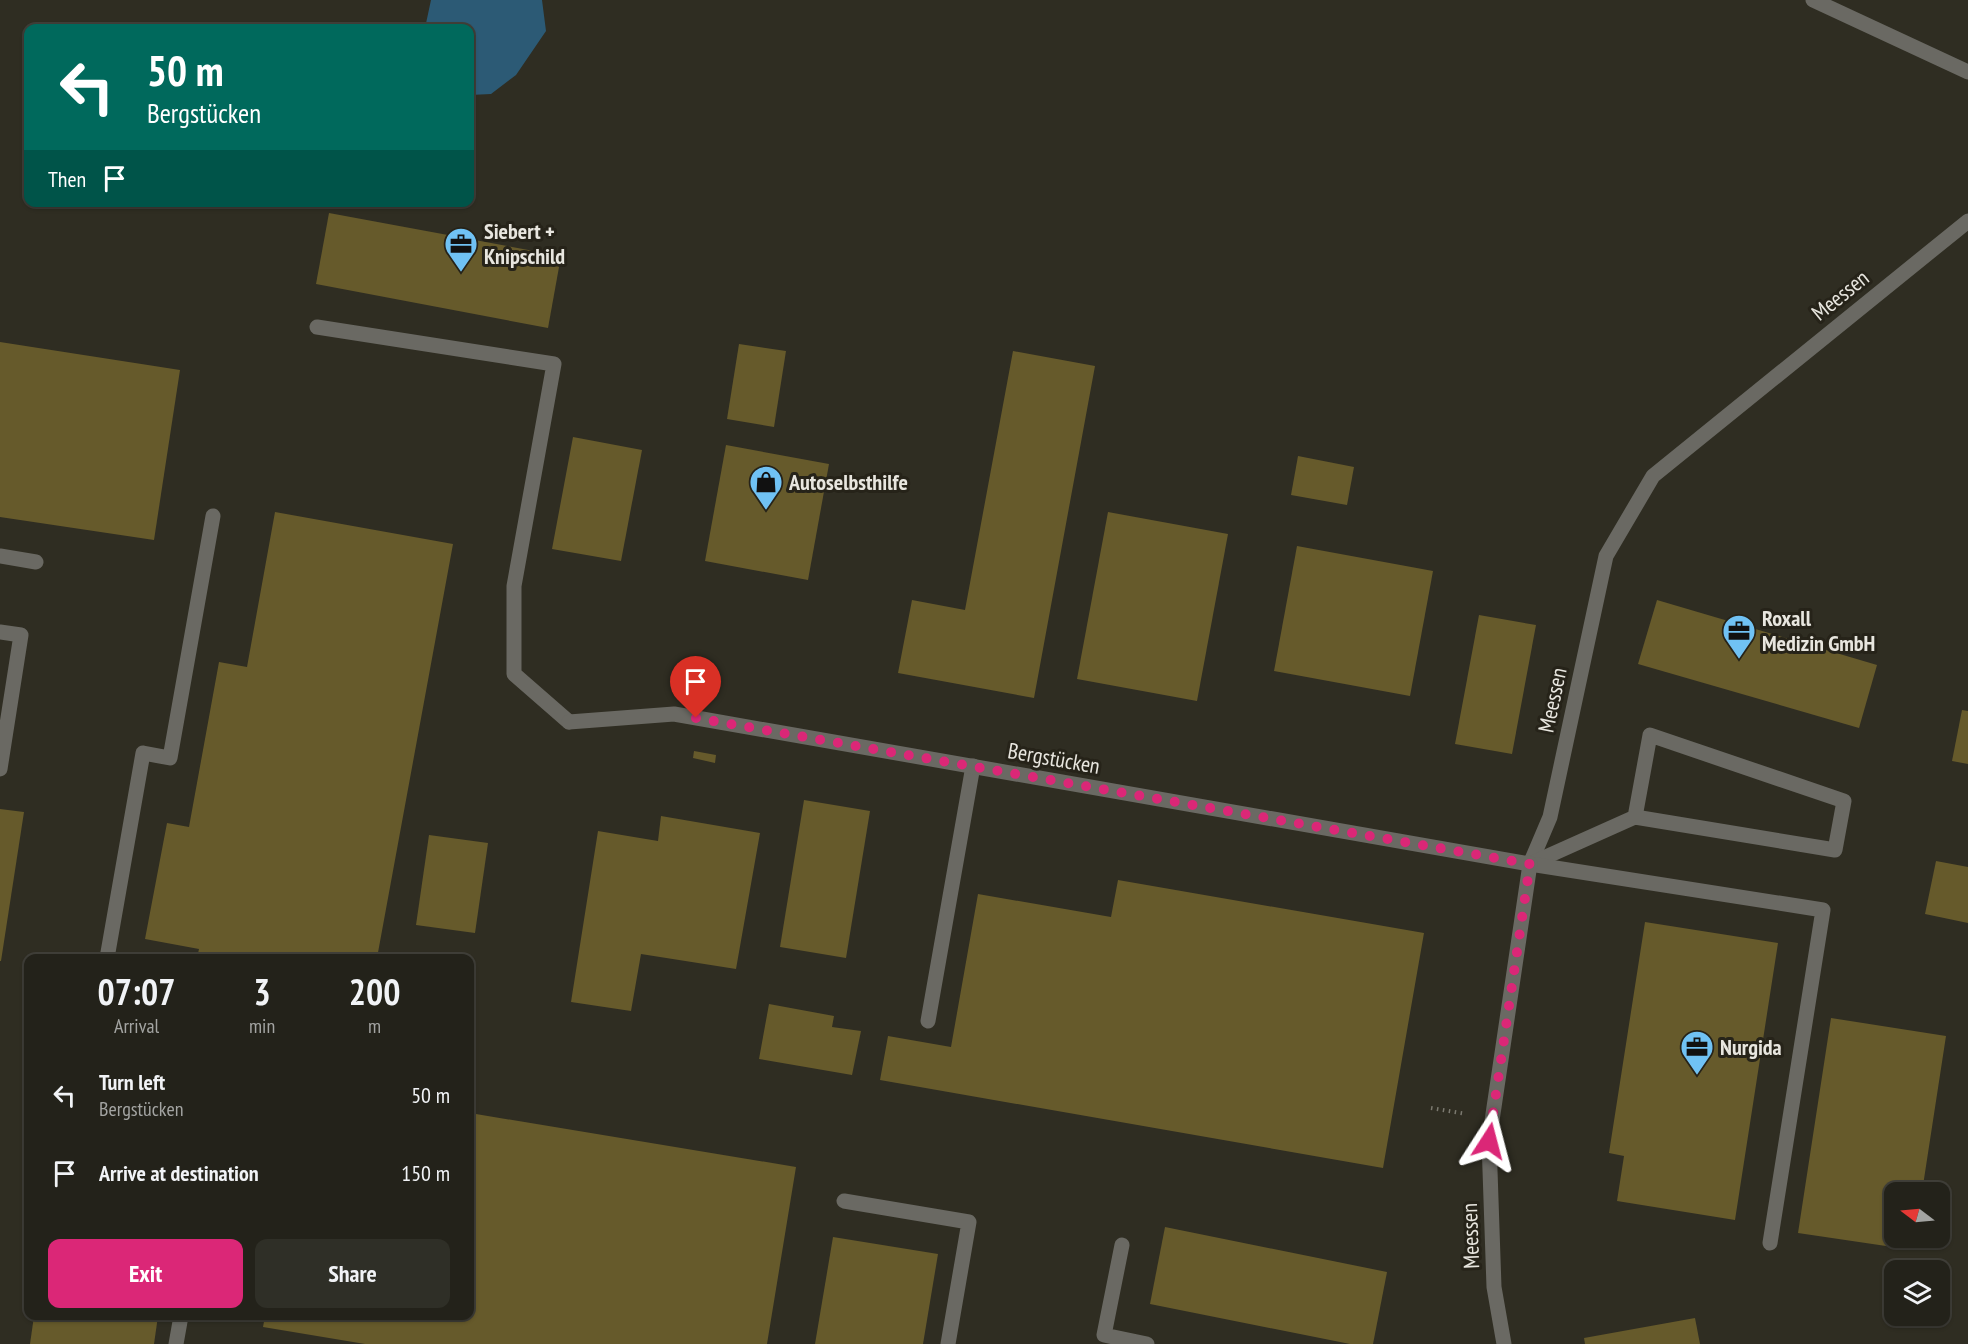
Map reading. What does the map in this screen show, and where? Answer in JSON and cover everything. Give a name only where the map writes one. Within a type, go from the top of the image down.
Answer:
[{"type":"street","points":[[1813,0],[1968,72]]},
{"type":"street","name":"Meessen","points":[[1504,1344],[1494,1287],[1489,1141],[1530,864],[1550,817],[1606,556],[1653,476],[1968,221]]},
{"type":"street","name":"Bergstücken","points":[[317,327],[554,364],[514,586],[514,674],[569,722],[674,714],[1530,864],[1823,910],[1770,1243]]},
{"type":"street","points":[[108,954],[143,753],[170,758],[213,516]]},
{"type":"street","points":[[0,556],[36,562]]},
{"type":"street","points":[[0,632],[21,635],[0,769]]},
{"type":"street","points":[[1530,864],[1635,817],[1835,850],[1844,801],[1650,735],[1635,817]]},
{"type":"street","points":[[928,1021],[973,766]]},
{"type":"street","points":[[844,1201],[969,1222],[948,1344]]},
{"type":"street","points":[[1122,1245],[1104,1335],[1148,1344]]},
{"type":"street","points":[[176,1344],[180,1320]]},
{"type":"path","points":[[1431,1108],[1492,1118]]},
{"type":"water","points":[[431,0],[542,0],[546,31],[516,75],[491,94],[474,95],[474,24],[426,24]]},
{"type":"building","points":[[329,213],[561,256],[548,328],[316,284]]},
{"type":"building","points":[[0,342],[180,370],[154,540],[0,517]]},
{"type":"building","points":[[739,344],[786,351],[774,427],[727,419]]},
{"type":"building","points":[[1013,351],[1095,366],[1034,698],[898,673],[912,600],[965,610]]},
{"type":"building","points":[[573,437],[642,450],[621,561],[552,549]]},
{"type":"building","points":[[726,445],[829,464],[808,580],[705,561]]},
{"type":"building","points":[[1298,456],[1354,467],[1347,505],[1291,495]]},
{"type":"building","points":[[275,512],[453,544],[378,954],[198,954],[199,949],[145,939],[167,823],[189,827],[219,662],[247,667]]},
{"type":"building","points":[[1108,512],[1228,534],[1197,701],[1077,679]]},
{"type":"building","points":[[1297,546],[1433,571],[1410,696],[1274,671]]},
{"type":"building","points":[[1657,600],[1877,665],[1859,728],[1638,664]]},
{"type":"building","points":[[1479,615],[1536,625],[1512,754],[1455,744]]},
{"type":"building","points":[[1962,710],[1968,711],[1968,764],[1952,761]]},
{"type":"building","points":[[694,751],[716,755],[715,763],[693,758]]},
{"type":"building","points":[[804,800],[870,811],[846,958],[780,947]]},
{"type":"building","points":[[0,809],[24,812],[1,961],[0,961]]},
{"type":"building","points":[[661,816],[760,833],[736,969],[641,954],[631,1011],[571,1002],[598,831],[658,841]]},
{"type":"building","points":[[429,835],[488,843],[475,933],[416,925]]},
{"type":"building","points":[[1936,861],[1968,867],[1968,923],[1925,914]]},
{"type":"building","points":[[1118,880],[1424,933],[1383,1168],[880,1080],[888,1036],[951,1047],[978,894],[1111,917]]},
{"type":"building","points":[[1645,922],[1778,943],[1735,1220],[1617,1201],[1624,1156],[1609,1153]]},
{"type":"building","points":[[769,1004],[834,1016],[832,1027],[861,1031],[852,1075],[759,1059]]},
{"type":"building","points":[[1831,1018],[1946,1036],[1924,1182],[1884,1182],[1884,1246],[1798,1233]]},
{"type":"building","points":[[474,1114],[796,1167],[767,1344],[365,1344],[263,1327],[264,1320],[474,1320]]},
{"type":"building","points":[[1165,1227],[1387,1272],[1373,1344],[1350,1344],[1150,1304]]},
{"type":"building","points":[[833,1237],[938,1254],[923,1344],[815,1344]]},
{"type":"building","points":[[1695,1318],[1700,1344],[1585,1344],[1584,1338]]},
{"type":"building","points":[[33,1320],[157,1320],[154,1344],[30,1344]]},
{"type":"place","name":"Siebert + Knipschild","points":[[461,273]]},
{"type":"place","name":"Autoselbsthilfe","points":[[766,511]]},
{"type":"place","name":"Roxall Medizin GmbH","points":[[1739,660]]},
{"type":"place","name":"Nurgida","points":[[1697,1076]]},
{"type":"route","points":[[696,718],[1530,864],[1489,1141]]}]
